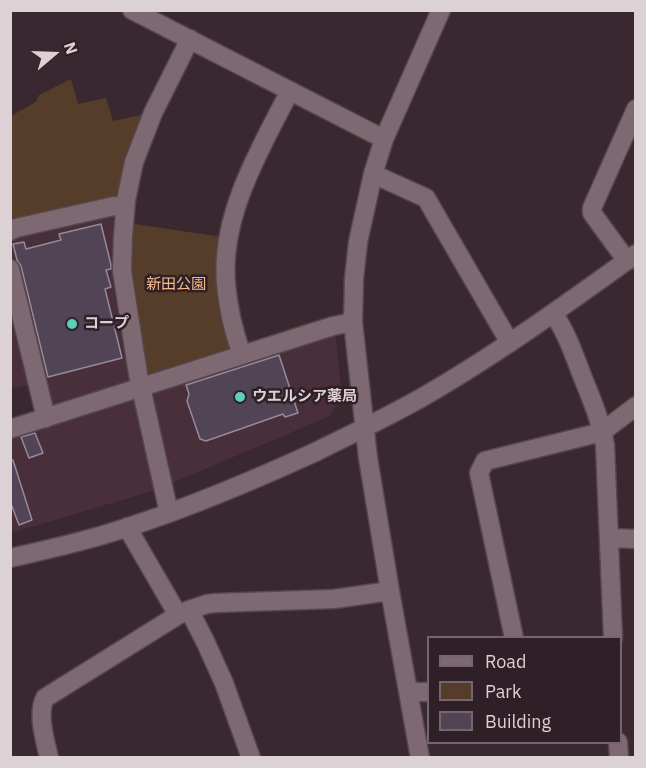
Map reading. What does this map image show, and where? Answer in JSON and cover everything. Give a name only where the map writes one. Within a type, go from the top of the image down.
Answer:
[{"type":"street","points":[[132,10],[384,139]]},
{"type":"street","points":[[420,758],[368,458],[353,322],[354,279],[358,242],[373,174],[384,139],[441,10]]},
{"type":"street","points":[[169,513],[138,374],[122,271],[125,207],[134,162],[153,113],[190,39]]},
{"type":"street","points":[[242,355],[226,283],[228,244],[243,186],[257,154],[291,91]]},
{"type":"street","points":[[10,558],[104,535],[169,513],[270,473],[426,395],[510,343],[631,258],[592,213],[592,208],[636,109]]},
{"type":"street","points":[[373,174],[426,198],[510,343]]},
{"type":"street","points":[[10,231],[114,207],[125,207]]},
{"type":"street","points":[[10,269],[45,418]]},
{"type":"street","points":[[553,313],[566,334],[605,445],[613,636]]},
{"type":"street","points":[[10,429],[333,326],[353,322]]},
{"type":"street","points":[[514,636],[478,473],[485,461],[602,432],[636,406]]},
{"type":"street","points":[[127,527],[205,641],[224,683],[251,758]]},
{"type":"street","points":[[610,538],[636,539]]},
{"type":"street","points":[[49,758],[42,720],[42,705],[45,698],[184,612],[216,603],[334,599],[390,591]]},
{"type":"street","points":[[409,693],[427,692]]},
{"type":"shaded area","points":[[106,213],[113,217],[114,292],[124,349],[138,400],[335,330],[342,397],[330,416],[156,490],[11,533],[10,436],[52,422],[41,382],[11,389],[10,241],[16,234]]},
{"type":"green space","points":[[71,79],[78,104],[106,98],[113,121],[145,114],[130,150],[117,194],[114,198],[11,221],[11,116],[36,102],[39,95]]},
{"type":"green space","name":"新田公園","points":[[128,223],[222,237],[231,348],[152,375],[146,371],[129,292]]},
{"type":"building","name":"コープ","points":[[101,224],[111,265],[111,269],[106,270],[111,287],[105,289],[122,358],[48,377],[21,266],[13,244],[24,242],[26,249],[61,240],[59,234]]},
{"type":"building","name":"ウエルシア薬局","points":[[279,355],[298,413],[285,417],[283,414],[206,441],[200,439],[187,401],[189,394],[186,385]]},
{"type":"building","points":[[35,433],[43,453],[29,458],[21,437]]},
{"type":"building","points":[[13,460],[32,520],[19,525],[10,501],[10,461]]},
{"type":"place","name":"コープ","points":[[72,324]]},
{"type":"place","name":"ウエルシア薬局","points":[[240,397]]}]
